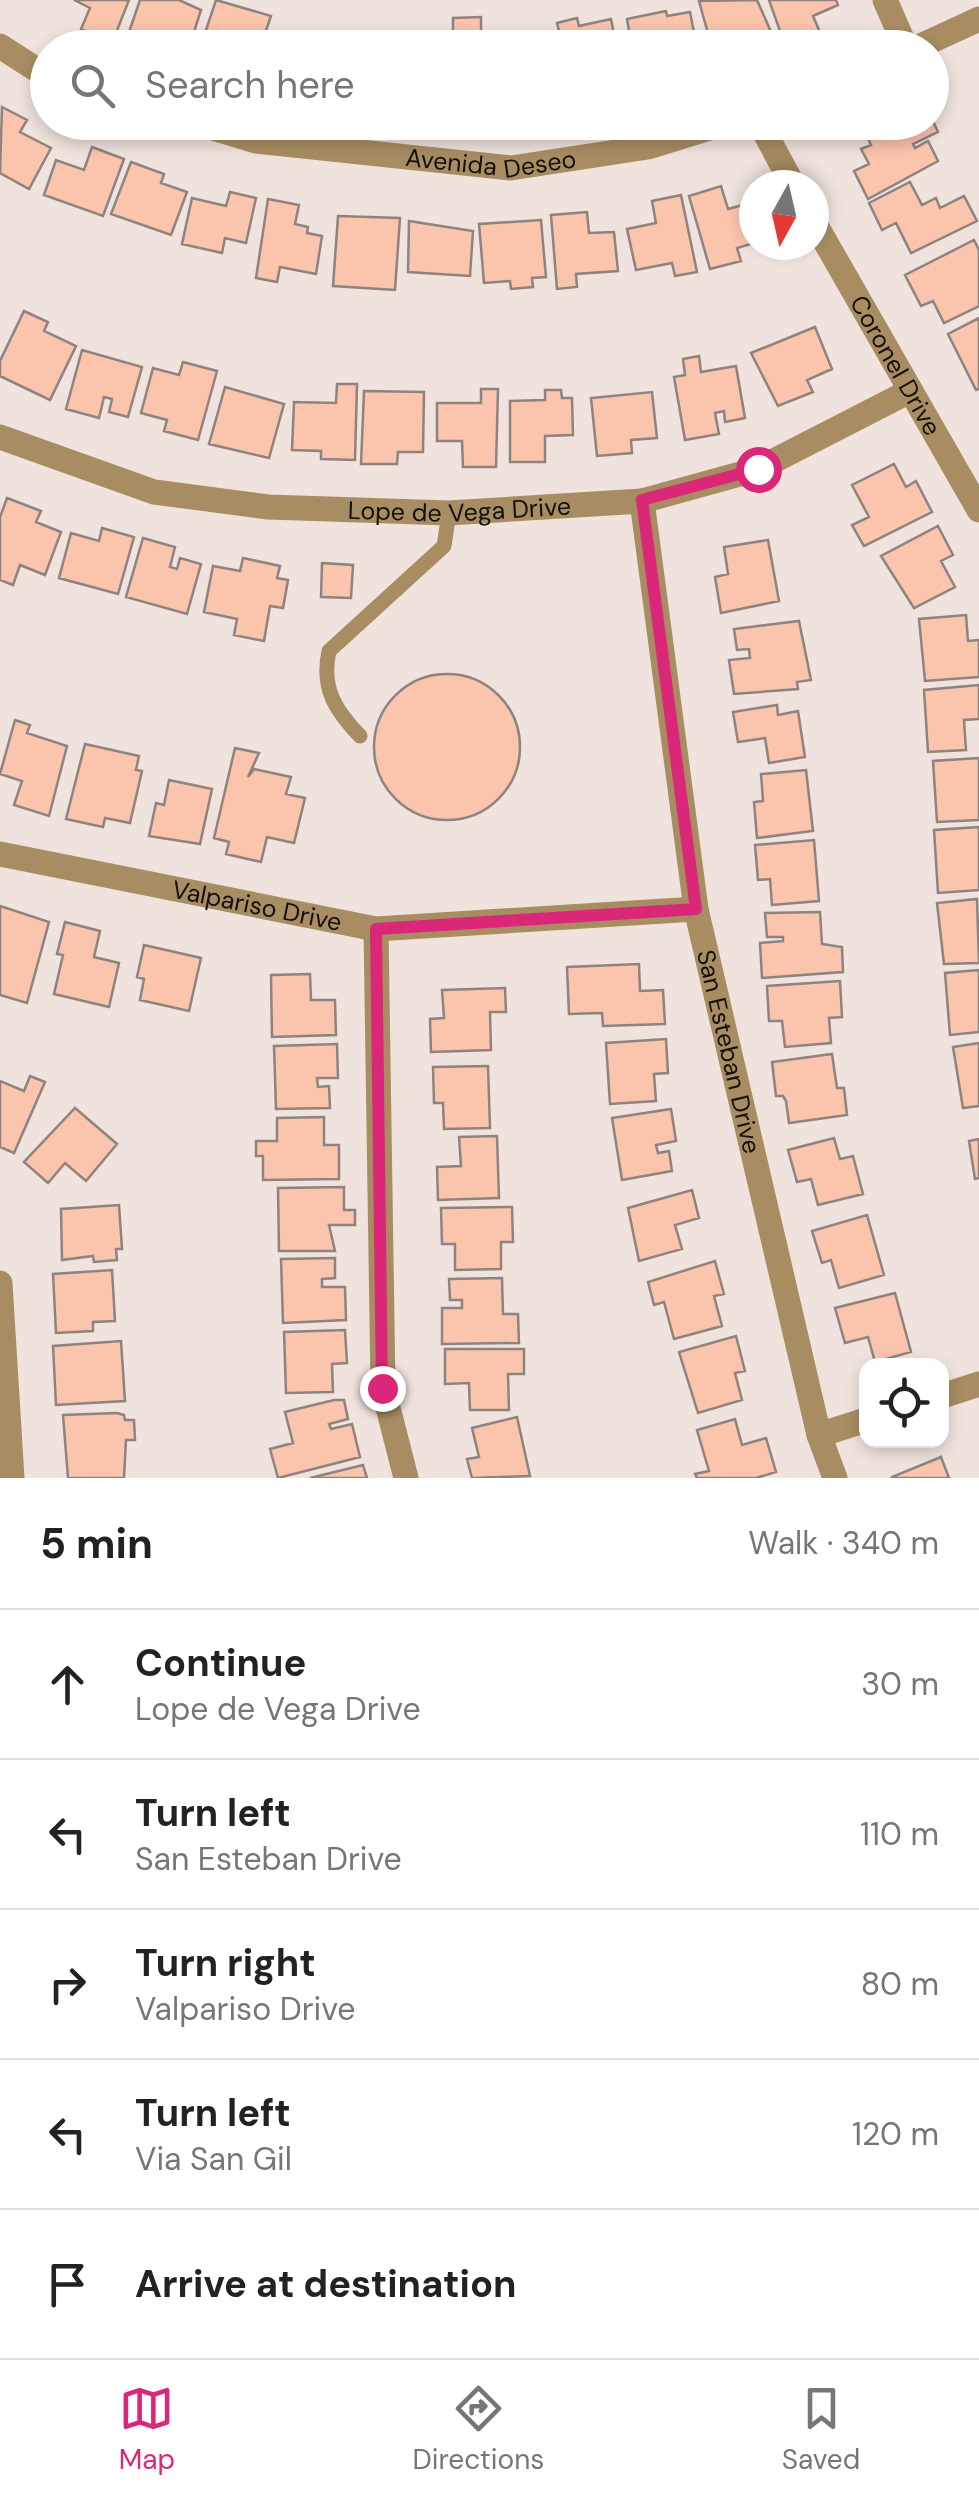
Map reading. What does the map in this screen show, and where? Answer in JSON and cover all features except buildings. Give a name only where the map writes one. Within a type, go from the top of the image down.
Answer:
[{"type":"street","points":[[885,0],[898,30]]},
{"type":"street","points":[[949,33],[979,19]]},
{"type":"street","points":[[0,46],[30,65]]},
{"type":"street","name":"Avenida Deseo","points":[[253,140],[510,168],[648,147],[671,140]]},
{"type":"street","points":[[769,140],[786,170]]},
{"type":"street","name":"Coronel Drive","points":[[829,249],[979,510]]},
{"type":"street","name":"Lope de Vega Drive","points":[[0,437],[154,492],[268,508],[449,513],[642,500],[758,469],[908,392]]},
{"type":"street","name":"San Esteban Drive","points":[[642,500],[696,909],[819,1435],[835,1478]]},
{"type":"street","name":"Valpariso Drive","points":[[0,854],[376,929],[696,909]]},
{"type":"street","points":[[376,929],[382,1388],[406,1478]]},
{"type":"street","points":[[0,1283],[12,1478]]},
{"type":"street","points":[[949,1394],[979,1384]]},
{"type":"street","points":[[819,1435],[859,1422]]},
{"type":"lane","points":[[360,736],[334,706],[327,688],[329,652],[444,546],[449,513]]},
{"type":"route","points":[[382,1388],[376,929],[696,909],[642,500],[758,469]]}]
